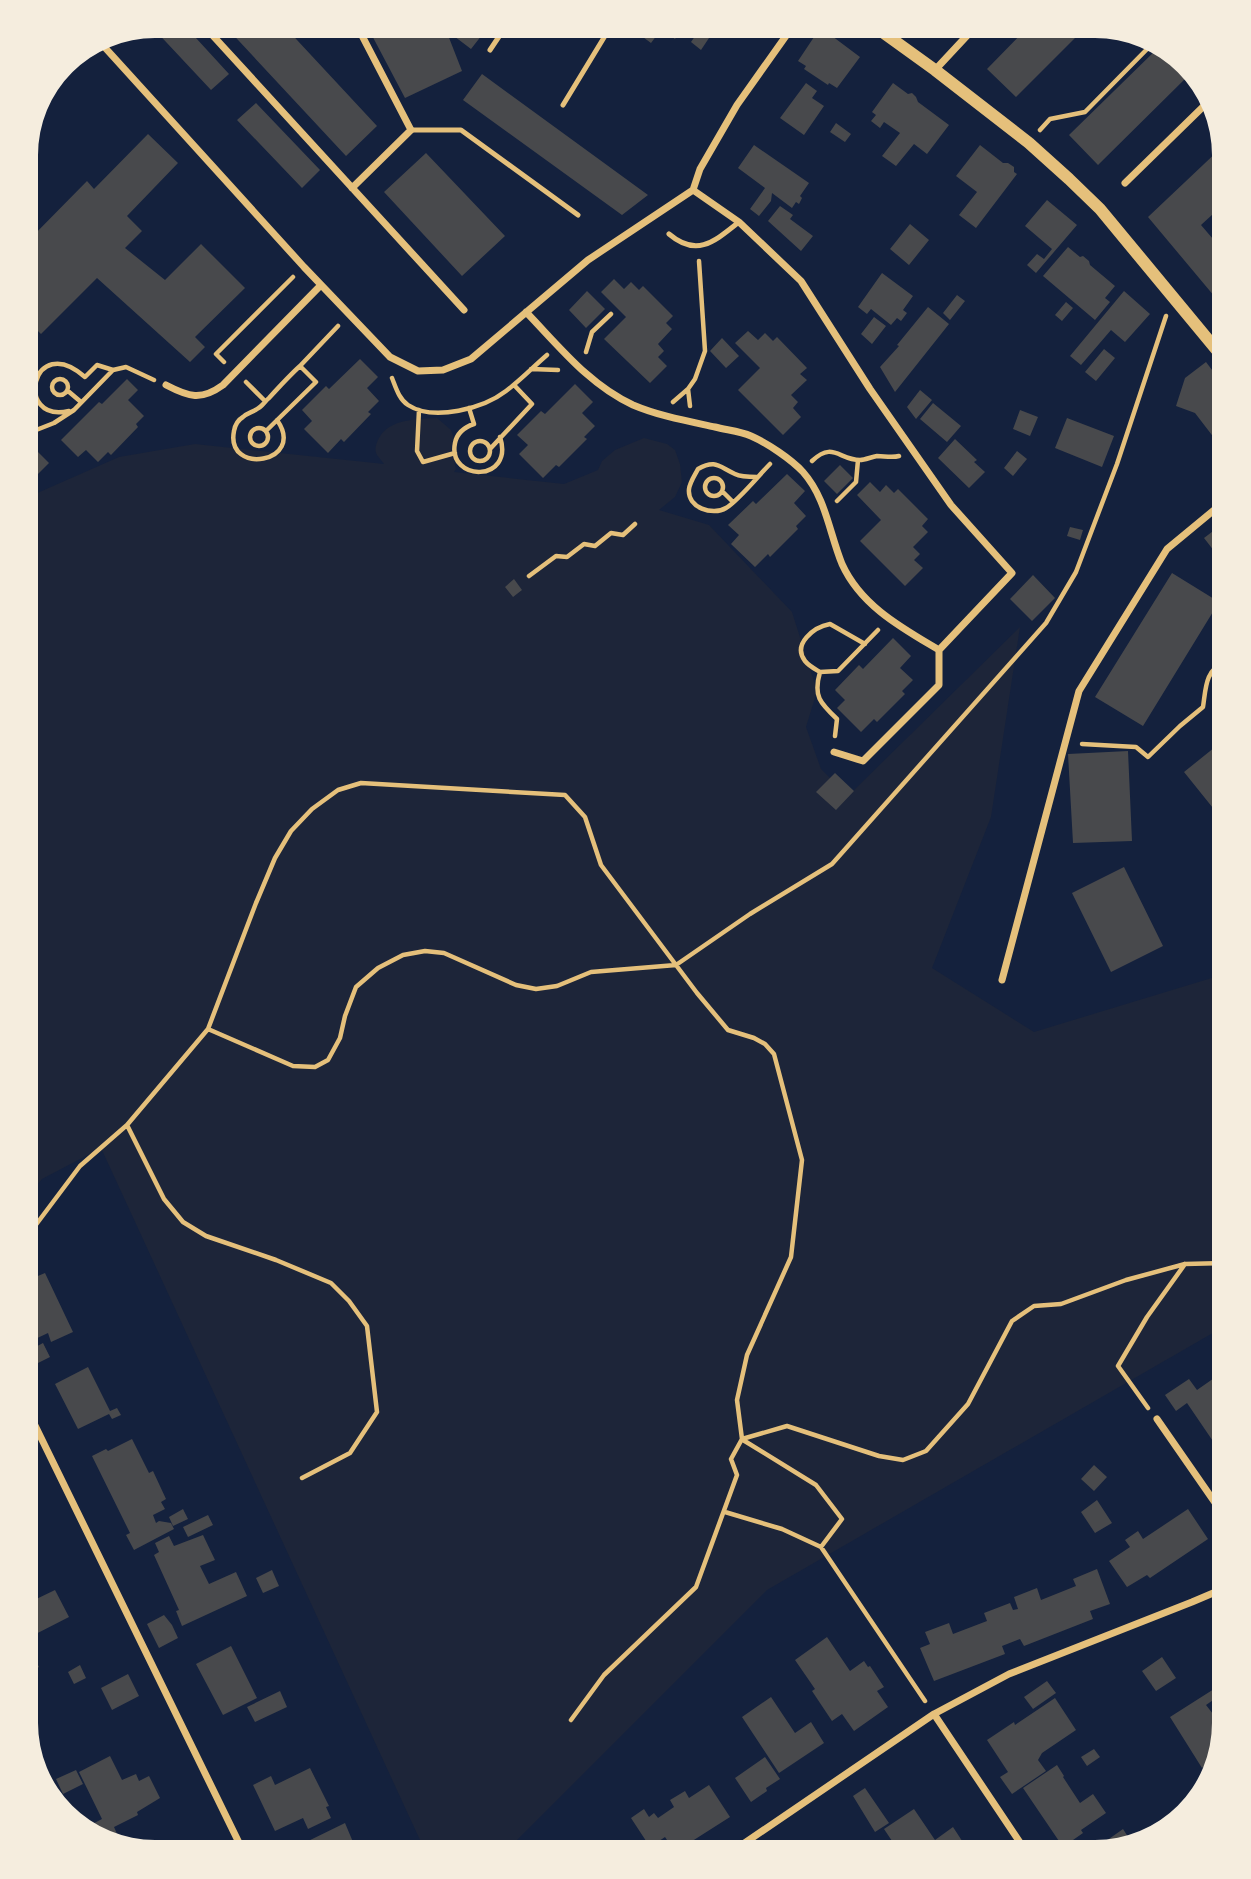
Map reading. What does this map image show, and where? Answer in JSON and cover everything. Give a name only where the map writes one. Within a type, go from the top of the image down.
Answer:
[{"type":"street","points":[[215,38],[464,310]]},
{"type":"street","points":[[352,188],[411,130],[363,38]]},
{"type":"street","points":[[107,50],[304,267],[390,357],[418,371],[443,370],[471,359],[588,260],[693,190],[699,169],[737,105],[784,39]]},
{"type":"street","points":[[891,39],[1029,143],[1100,209],[1212,344]]},
{"type":"street","points":[[934,70],[964,39]]},
{"type":"street","points":[[1125,183],[1202,108]]},
{"type":"street","points":[[693,190],[739,222],[802,281],[870,389],[951,505],[1013,573],[939,650],[939,685],[863,761],[834,752]]},
{"type":"street","points":[[166,385],[182,393],[197,396],[211,394],[321,285]]},
{"type":"street","points":[[526,312],[604,388],[655,413],[750,435],[802,471],[822,500],[843,565],[861,594],[889,620],[939,650]]},
{"type":"street","points":[[1002,980],[1079,691],[1167,549],[1212,512]]},
{"type":"street","points":[[1157,1419],[1212,1498]]},
{"type":"street","points":[[38,1434],[238,1840]]},
{"type":"street","points":[[749,1840],[934,1714],[1009,1674],[1212,1593]]},
{"type":"street","points":[[934,1714],[1018,1840]]},
{"type":"lane","points":[[490,50],[498,38]]},
{"type":"lane","points":[[563,105],[603,38]]},
{"type":"lane","points":[[411,130],[461,130],[578,215]]},
{"type":"lane","points":[[669,234],[687,246],[698,246],[716,240],[739,222]]},
{"type":"path","points":[[1029,143],[1050,119],[1085,111],[1146,50]]},
{"type":"path","points":[[691,422],[688,389],[695,379],[705,351],[698,246]]},
{"type":"path","points":[[265,401],[216,354],[304,267]]},
{"type":"path","points":[[208,1029],[293,1066],[315,1067],[328,1059],[340,1038],[356,987],[378,968],[403,955],[425,951],[444,953],[516,985],[536,989],[556,986],[591,972],[676,965],[750,914],[832,864],[1046,623],[1076,572],[1117,464],[1172,296]]},
{"type":"path","points":[[277,420],[283,438],[276,453],[262,460],[246,457],[240,452],[234,437],[238,422],[243,416],[257,410],[349,314]]},
{"type":"path","points":[[583,370],[592,332],[611,314]]},
{"type":"path","points":[[500,437],[502,455],[499,462],[486,472],[469,471],[457,460],[454,453],[457,437],[461,431],[474,424],[470,408],[496,398],[558,345]]},
{"type":"path","points":[[39,374],[49,365],[56,363],[71,366],[85,377],[97,365],[113,370],[126,367],[166,385]]},
{"type":"path","points":[[266,431],[316,382],[300,366]]},
{"type":"path","points":[[39,428],[54,423],[74,410],[113,370]]},
{"type":"path","points":[[490,449],[486,443],[479,441],[471,447],[471,454],[474,460],[483,461],[488,457],[490,449],[532,404],[514,385]]},
{"type":"path","points":[[68,391],[81,402]]},
{"type":"path","points":[[39,402],[48,410],[59,413],[74,410]]},
{"type":"path","points":[[419,410],[417,451],[423,462],[454,453]]},
{"type":"path","points":[[255,428],[266,431],[268,437],[263,444],[257,446],[250,441],[251,432],[255,428]]},
{"type":"path","points":[[802,471],[820,453],[833,452],[858,460],[879,456],[896,458],[914,452]]},
{"type":"path","points":[[757,477],[737,476],[723,467],[706,464],[698,468],[689,490],[691,498],[704,510],[716,512],[728,508],[780,454]]},
{"type":"path","points":[[826,512],[856,482],[858,460]]},
{"type":"path","points":[[713,478],[719,479],[723,483],[722,491],[711,496],[705,489],[706,482],[713,478]]},
{"type":"path","points":[[722,491],[733,502]]},
{"type":"path","points":[[529,576],[556,555],[567,557],[584,544],[595,546],[611,533],[622,535],[635,524]]},
{"type":"path","points":[[865,644],[830,624],[821,626],[804,641],[803,659],[820,672],[838,671],[865,644],[889,620]]},
{"type":"path","points":[[1065,742],[1136,747],[1148,757],[1203,707],[1206,685],[1212,669]]},
{"type":"path","points":[[820,672],[816,687],[818,698],[837,719],[834,752]]},
{"type":"path","points":[[38,1222],[80,1166],[127,1125],[208,1029],[275,858],[291,831],[312,809],[338,790],[361,783],[565,795],[585,817],[601,865],[696,993],[728,1030],[754,1038],[765,1044],[774,1054],[802,1160],[791,1257],[747,1355],[737,1400],[742,1439],[731,1459],[737,1475],[696,1587],[604,1675],[571,1720]]},
{"type":"path","points":[[127,1125],[164,1199],[183,1222],[206,1236],[276,1260],[331,1283],[349,1301],[367,1326],[377,1412],[351,1453],[302,1478]]},
{"type":"path","points":[[742,1439],[787,1426],[879,1456],[903,1460],[926,1451],[968,1404],[1012,1321],[1034,1306],[1061,1304],[1126,1280],[1185,1264],[1212,1263]]},
{"type":"path","points":[[1157,1419],[1118,1366],[1147,1317],[1185,1264]]},
{"type":"path","points":[[742,1439],[816,1485],[842,1519],[821,1547]]},
{"type":"path","points":[[724,1512],[782,1529],[821,1547],[934,1714]]},
{"type":"shaded area","points":[[437,418],[451,430],[454,439],[451,447],[456,469],[454,472],[564,484],[598,470],[602,461],[615,450],[644,438],[667,444],[675,450],[682,482],[675,497],[659,510],[709,525],[792,612],[817,691],[806,727],[821,769],[848,796],[1020,627],[991,817],[932,968],[1034,1032],[1212,978],[1212,1333],[767,1590],[517,1840],[420,1840],[101,1148],[38,1183],[39,492],[119,457],[195,444],[384,464],[376,449],[384,432],[404,421]]},
{"type":"building","points":[[162,38],[196,38],[229,74],[211,90]]},
{"type":"building","points":[[236,38],[295,38],[377,126],[346,156]]},
{"type":"building","points":[[373,38],[449,38],[462,71],[405,98]]},
{"type":"building","points":[[457,38],[479,38],[471,49]]},
{"type":"building","points":[[693,39],[709,39],[701,50],[691,42]]},
{"type":"building","points":[[813,39],[836,39],[860,57],[837,88],[804,69],[806,66],[798,61]]},
{"type":"building","points":[[1016,39],[1074,39],[1016,97],[987,69]]},
{"type":"building","points":[[1153,53],[1184,80],[1098,165],[1069,135]]},
{"type":"building","points":[[482,74],[648,195],[622,215],[463,100]]},
{"type":"building","points":[[806,83],[817,91],[812,98],[824,106],[804,135],[780,118]]},
{"type":"building","points":[[893,83],[908,94],[912,93],[918,102],[949,125],[927,154],[914,144],[896,166],[882,156],[900,133],[884,122],[880,128],[871,121],[876,115],[872,112]]},
{"type":"building","points":[[256,103],[320,170],[302,188],[237,120]]},
{"type":"building","points":[[836,123],[851,134],[845,142],[830,132]]},
{"type":"building","points":[[148,134],[178,163],[127,216],[142,231],[125,248],[165,280],[201,244],[245,288],[195,337],[205,347],[190,362],[97,278],[41,334],[39,332],[39,230],[87,181],[94,189]]},
{"type":"building","points":[[754,145],[809,183],[800,196],[802,198],[799,204],[796,202],[792,208],[772,193],[771,201],[759,216],[750,209],[765,188],[738,168]]},
{"type":"building","points":[[980,145],[1003,163],[1014,167],[1017,174],[976,228],[959,215],[977,192],[956,176]]},
{"type":"building","points":[[426,153],[505,236],[462,276],[384,192]]},
{"type":"building","points":[[1212,156],[1212,215],[1201,225],[1212,238],[1212,293],[1148,217]]},
{"type":"building","points":[[1047,200],[1077,225],[1036,273],[1027,265],[1037,254],[1044,259],[1052,249],[1025,226]]},
{"type":"building","points":[[780,206],[793,215],[790,219],[813,236],[801,251],[768,221]]},
{"type":"building","points":[[910,224],[929,240],[909,265],[890,249]]},
{"type":"building","points":[[1068,247],[1080,257],[1083,256],[1115,286],[1105,298],[1110,302],[1095,320],[1043,276]]},
{"type":"building","points":[[882,273],[913,296],[903,310],[907,313],[901,321],[897,318],[891,325],[871,309],[867,314],[858,307]]},
{"type":"building","points":[[614,279],[624,289],[631,282],[639,290],[643,286],[673,316],[666,323],[672,329],[658,344],[664,351],[658,357],[667,366],[650,383],[604,339],[626,317],[601,292]]},
{"type":"building","points":[[587,291],[605,309],[586,328],[569,310]]},
{"type":"building","points":[[1124,291],[1150,314],[1125,342],[1111,330],[1081,365],[1070,356]]},
{"type":"building","points":[[957,295],[965,301],[950,320],[943,313]]},
{"type":"building","points":[[1066,302],[1073,308],[1062,321],[1055,315]]},
{"type":"building","points":[[928,307],[949,324],[895,392],[880,367]]},
{"type":"building","points":[[874,317],[886,326],[872,344],[861,334]]},
{"type":"building","points":[[748,331],[758,340],[765,333],[773,341],[777,337],[807,368],[800,374],[807,380],[791,395],[798,402],[793,408],[801,417],[783,435],[738,390],[760,368],[735,343]]},
{"type":"building","points":[[722,338],[739,356],[726,368],[710,351]]},
{"type":"building","points":[[1104,349],[1115,358],[1096,381],[1085,372]]},
{"type":"building","points":[[360,359],[378,377],[367,388],[379,401],[368,412],[371,414],[344,442],[341,439],[328,453],[304,429],[312,421],[302,410],[326,386],[329,389]]},
{"type":"building","points":[[1206,362],[1212,370],[1212,435],[1195,413],[1176,406],[1185,378]]},
{"type":"building","points":[[127,379],[138,390],[128,400],[144,416],[136,424],[138,427],[111,455],[108,452],[98,462],[86,450],[78,457],[61,440],[99,402],[102,404]]},
{"type":"building","points":[[575,384],[593,402],[582,413],[595,426],[584,437],[587,439],[559,467],[556,465],[543,478],[519,454],[528,445],[517,435],[541,411],[545,414]]},
{"type":"building","points":[[920,390],[932,400],[916,419],[907,407]]},
{"type":"building","points":[[933,403],[961,426],[947,442],[920,419]]},
{"type":"building","points":[[1020,410],[1038,417],[1030,436],[1013,429]]},
{"type":"building","points":[[1067,418],[1114,436],[1102,467],[1055,448]]},
{"type":"building","points":[[955,439],[977,460],[974,462],[985,472],[969,488],[938,458]]},
{"type":"building","points":[[1017,451],[1027,459],[1013,476],[1004,468]]},
{"type":"building","points":[[39,453],[49,463],[39,473]]},
{"type":"building","points":[[840,465],[853,478],[837,494],[824,481]]},
{"type":"building","points":[[787,474],[805,491],[794,503],[806,516],[796,526],[798,529],[770,557],[768,554],[755,567],[731,544],[739,535],[728,525],[753,501],[756,504]]},
{"type":"building","points":[[870,482],[880,492],[886,485],[894,493],[898,489],[928,519],[922,526],[928,532],[913,547],[920,554],[914,560],[923,568],[905,586],[860,541],[881,520],[857,495]]},
{"type":"building","points":[[1070,527],[1083,530],[1080,540],[1067,536]]},
{"type":"building","points":[[1212,532],[1212,548],[1204,538]]},
{"type":"building","points":[[1172,573],[1212,598],[1212,613],[1143,726],[1095,697]]},
{"type":"building","points":[[1033,575],[1055,598],[1032,621],[1010,599]]},
{"type":"building","points":[[514,579],[522,590],[513,597],[505,587]]},
{"type":"building","points":[[893,638],[911,656],[900,668],[913,680],[902,691],[905,694],[877,722],[874,719],[861,732],[837,708],[845,700],[835,690],[859,665],[863,669]]},
{"type":"building","points":[[1212,749],[1212,807],[1184,772]]},
{"type":"building","points":[[1128,751],[1132,841],[1073,843],[1068,754]]},
{"type":"building","points":[[835,773],[854,791],[836,810],[816,792]]},
{"type":"building","points":[[1124,867],[1163,946],[1111,972],[1072,893]]},
{"type":"building","points":[[45,1273],[73,1332],[51,1342],[48,1333],[38,1338],[38,1276]]},
{"type":"building","points":[[43,1343],[50,1357],[38,1363],[38,1346]]},
{"type":"building","points":[[88,1367],[110,1411],[117,1408],[121,1415],[112,1419],[109,1414],[78,1429],[55,1384]]},
{"type":"building","points":[[1189,1379],[1197,1390],[1212,1380],[1212,1440],[1187,1403],[1176,1411],[1165,1395]]},
{"type":"building","points":[[132,1439],[149,1473],[153,1471],[166,1499],[161,1502],[165,1509],[153,1515],[156,1523],[171,1523],[174,1529],[134,1550],[126,1535],[130,1533],[92,1456]]},
{"type":"building","points":[[1094,1465],[1107,1477],[1094,1491],[1081,1479]]},
{"type":"building","points":[[1097,1500],[1112,1523],[1095,1533],[1081,1512]]},
{"type":"building","points":[[183,1509],[188,1519],[173,1526],[169,1517]]},
{"type":"building","points":[[1188,1509],[1208,1539],[1150,1578],[1147,1575],[1127,1587],[1109,1561],[1130,1547],[1125,1540],[1138,1531],[1143,1539]]},
{"type":"building","points":[[208,1515],[213,1525],[188,1537],[183,1527]]},
{"type":"building","points":[[203,1535],[215,1560],[200,1566],[209,1584],[236,1572],[247,1596],[182,1626],[176,1611],[179,1610],[154,1555],[159,1552],[155,1543],[169,1536],[174,1546]]},
{"type":"building","points":[[1097,1569],[1110,1604],[1090,1611],[1093,1619],[1024,1646],[1020,1639],[1002,1646],[1005,1654],[934,1681],[920,1648],[930,1644],[925,1632],[949,1623],[953,1634],[987,1621],[984,1613],[1010,1603],[1013,1610],[1018,1609],[1014,1597],[1037,1588],[1041,1600],[1076,1586],[1073,1579]]},
{"type":"building","points":[[272,1570],[279,1586],[263,1593],[256,1578]]},
{"type":"building","points":[[55,1590],[69,1617],[38,1633],[38,1598]]},
{"type":"building","points":[[164,1615],[178,1638],[159,1648],[147,1624]]},
{"type":"building","points":[[827,1637],[850,1671],[864,1661],[884,1687],[877,1691],[888,1707],[854,1731],[842,1714],[832,1721],[795,1660]]},
{"type":"building","points":[[231,1646],[257,1698],[223,1715],[196,1664]]},
{"type":"building","points":[[1162,1657],[1176,1678],[1156,1691],[1142,1671]]},
{"type":"building","points":[[80,1665],[86,1678],[74,1684],[68,1672]]},
{"type":"building","points":[[128,1674],[139,1696],[112,1710],[101,1688]]},
{"type":"building","points":[[1047,1681],[1056,1693],[1033,1709],[1024,1697]]},
{"type":"building","points":[[1212,1690],[1212,1701],[1206,1705],[1212,1713],[1211,1738],[1202,1768],[1170,1717]]},
{"type":"building","points":[[280,1691],[287,1707],[255,1722],[247,1707]]},
{"type":"building","points":[[771,1697],[795,1733],[811,1722],[824,1743],[779,1773],[742,1717]]},
{"type":"building","points":[[1055,1698],[1076,1730],[1042,1753],[1038,1760],[1046,1771],[1012,1794],[1000,1777],[1008,1772],[987,1740]]},
{"type":"building","points":[[1094,1749],[1100,1757],[1087,1766],[1081,1757]]},
{"type":"building","points":[[110,1756],[122,1780],[136,1774],[139,1781],[149,1776],[160,1798],[137,1812],[138,1815],[114,1827],[117,1834],[95,1823],[102,1819],[79,1772]]},
{"type":"building","points":[[765,1757],[780,1779],[751,1802],[735,1778]]},
{"type":"building","points":[[1057,1765],[1080,1803],[1093,1794],[1106,1813],[1081,1830],[1083,1833],[1073,1840],[1058,1840],[1023,1788]]},
{"type":"building","points":[[310,1768],[329,1806],[326,1807],[331,1818],[308,1829],[303,1818],[275,1831],[253,1785],[271,1776],[275,1785]]},
{"type":"building","points":[[76,1770],[83,1784],[63,1794],[56,1779]]},
{"type":"building","points":[[709,1785],[730,1817],[694,1840],[667,1840],[665,1837],[660,1840],[645,1840],[631,1818],[644,1809],[649,1817],[654,1813],[658,1818],[674,1807],[670,1800],[685,1791],[689,1798]]},
{"type":"building","points":[[865,1788],[889,1823],[875,1832],[853,1796]]},
{"type":"building","points":[[914,1809],[935,1840],[891,1840],[884,1829]]},
{"type":"building","points":[[345,1823],[352,1840],[310,1840]]},
{"type":"building","points":[[953,1827],[962,1840],[935,1840]]},
{"type":"building","points":[[1123,1829],[1127,1835],[1110,1839]]}]
